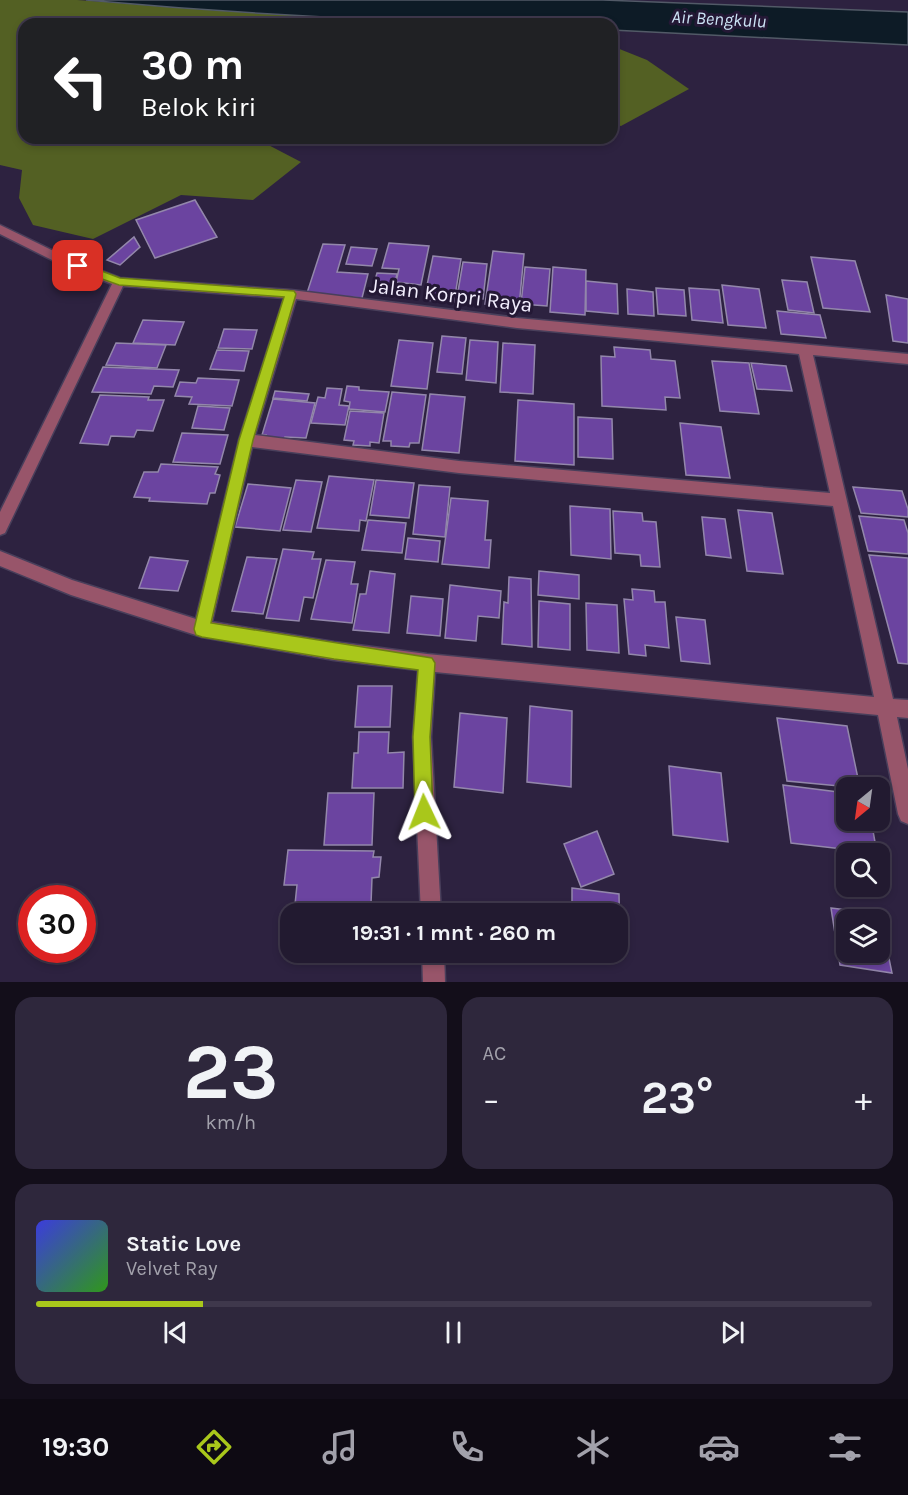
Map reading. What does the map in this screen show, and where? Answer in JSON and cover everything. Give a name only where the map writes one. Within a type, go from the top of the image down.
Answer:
[{"type":"street","name":"Jalan Korpri Raya","points":[[1,231],[64,261],[119,282],[291,294],[517,323],[908,359]]},
{"type":"street","points":[[0,528],[119,282]]},
{"type":"street","points":[[202,629],[246,440],[291,294]]},
{"type":"street","points":[[805,351],[840,500],[908,814]]},
{"type":"street","points":[[246,440],[459,467],[840,500]]},
{"type":"street","points":[[0,558],[71,587],[202,629],[334,651],[427,663],[908,709]]},
{"type":"street","points":[[427,663],[422,737],[430,903]]},
{"type":"street","points":[[434,963],[435,982]]},
{"type":"green space","points":[[0,0],[77,0],[335,18],[18,18],[18,144],[266,144],[301,162],[253,200],[181,195],[93,239],[33,225],[19,198],[22,170],[0,165]]},
{"type":"green space","points":[[618,48],[647,60],[689,89],[621,126],[618,125]]},
{"type":"water","name":"Air Bengkulu","points":[[86,0],[603,0],[908,12],[908,45],[618,30],[618,18],[349,18]]},
{"type":"building","points":[[195,200],[217,237],[155,258],[136,220]]},
{"type":"building","points":[[134,237],[140,247],[120,265],[107,260]]},
{"type":"building","points":[[389,243],[429,246],[421,285],[396,282],[399,269],[382,268]]},
{"type":"building","points":[[323,244],[345,245],[337,272],[368,274],[362,298],[307,293]]},
{"type":"building","points":[[351,247],[377,249],[372,266],[346,264]]},
{"type":"building","points":[[493,251],[524,254],[519,307],[485,304]]},
{"type":"building","points":[[433,256],[461,259],[454,302],[424,300]]},
{"type":"building","points":[[811,257],[855,261],[870,312],[823,308]]},
{"type":"building","points":[[463,262],[487,264],[483,299],[457,297]]},
{"type":"building","points":[[525,267],[550,269],[547,306],[521,304]]},
{"type":"building","points":[[553,267],[586,270],[585,315],[550,312]]},
{"type":"building","points":[[377,273],[397,274],[393,291],[372,290]]},
{"type":"building","points":[[782,280],[807,282],[814,313],[788,310]]},
{"type":"building","points":[[586,281],[617,284],[618,314],[586,311]]},
{"type":"building","points":[[722,285],[759,289],[766,328],[728,325]]},
{"type":"building","points":[[656,288],[684,290],[686,316],[658,314]]},
{"type":"building","points":[[689,288],[719,290],[723,323],[692,320]]},
{"type":"building","points":[[627,289],[653,292],[654,316],[628,314]]},
{"type":"building","points":[[886,295],[908,299],[908,343],[893,341]]},
{"type":"building","points":[[777,311],[820,315],[826,338],[781,334]]},
{"type":"building","points":[[143,320],[184,322],[175,345],[133,343]]},
{"type":"building","points":[[224,329],[257,330],[252,349],[218,348]]},
{"type":"building","points":[[442,336],[466,338],[462,374],[437,372]]},
{"type":"building","points":[[399,340],[433,343],[427,389],[391,386]]},
{"type":"building","points":[[470,340],[498,342],[496,383],[466,380]]},
{"type":"building","points":[[116,343],[166,345],[157,368],[106,365]]},
{"type":"building","points":[[503,343],[535,345],[533,394],[500,392]]},
{"type":"building","points":[[614,347],[650,350],[651,359],[675,361],[680,398],[665,397],[666,410],[602,406],[601,356],[615,357]]},
{"type":"building","points":[[217,350],[249,351],[244,371],[210,369]]},
{"type":"building","points":[[712,361],[749,363],[759,414],[720,411]]},
{"type":"building","points":[[751,363],[786,366],[792,391],[757,389]]},
{"type":"building","points":[[103,367],[179,370],[173,387],[154,386],[151,394],[92,392]]},
{"type":"building","points":[[198,378],[239,380],[232,406],[189,404],[192,397],[175,396],[180,382],[196,383]]},
{"type":"building","points":[[347,386],[359,387],[359,390],[389,392],[385,412],[349,409],[350,402],[344,401]]},
{"type":"building","points":[[327,388],[342,389],[339,405],[349,406],[345,425],[311,423],[318,397],[325,398]]},
{"type":"building","points":[[275,391],[309,394],[307,401],[273,398]]},
{"type":"building","points":[[392,392],[426,395],[419,443],[410,443],[409,447],[391,446],[391,441],[383,441]]},
{"type":"building","points":[[430,394],[465,397],[459,453],[422,450]]},
{"type":"building","points":[[100,395],[149,397],[148,400],[164,400],[153,431],[137,430],[134,437],[111,436],[108,445],[80,443]]},
{"type":"building","points":[[273,399],[315,403],[306,438],[285,437],[285,441],[265,439],[266,435],[262,435]]},
{"type":"building","points":[[518,400],[574,404],[574,465],[515,461]]},
{"type":"building","points":[[198,406],[230,408],[224,430],[192,428]]},
{"type":"building","points":[[350,411],[384,413],[379,443],[370,442],[370,446],[353,445],[354,441],[344,440]]},
{"type":"building","points":[[578,417],[612,419],[613,459],[578,457]]},
{"type":"building","points":[[680,423],[721,427],[730,478],[686,475]]},
{"type":"building","points":[[182,433],[228,435],[220,464],[173,462]]},
{"type":"building","points":[[161,464],[218,467],[215,474],[220,475],[215,493],[210,493],[207,504],[149,501],[150,498],[134,497],[144,472],[158,472]]},
{"type":"building","points":[[329,476],[374,480],[366,521],[360,520],[359,531],[317,528]]},
{"type":"building","points":[[296,480],[322,482],[311,532],[283,530]]},
{"type":"building","points":[[376,480],[414,483],[409,518],[370,515]]},
{"type":"building","points":[[248,484],[291,488],[280,531],[235,527]]},
{"type":"building","points":[[419,485],[450,487],[445,537],[413,534]]},
{"type":"building","points":[[853,487],[902,491],[908,517],[861,513]]},
{"type":"building","points":[[451,498],[488,501],[485,540],[491,540],[489,568],[442,564]]},
{"type":"building","points":[[570,506],[610,509],[611,559],[571,555]]},
{"type":"building","points":[[738,510],[772,513],[783,574],[747,571]]},
{"type":"building","points":[[613,511],[642,513],[643,521],[656,522],[660,567],[641,566],[640,555],[615,553]]},
{"type":"building","points":[[859,516],[904,520],[908,533],[908,554],[868,551]]},
{"type":"building","points":[[702,517],[725,519],[731,558],[706,555]]},
{"type":"building","points":[[368,520],[406,523],[402,553],[362,550]]},
{"type":"building","points":[[408,538],[440,541],[438,562],[405,559]]},
{"type":"building","points":[[283,549],[314,552],[312,559],[321,559],[313,598],[304,597],[299,621],[266,618]]},
{"type":"building","points":[[869,555],[908,558],[908,664],[898,663]]},
{"type":"building","points":[[150,557],[188,561],[178,591],[139,588]]},
{"type":"building","points":[[247,557],[277,559],[263,614],[232,611]]},
{"type":"building","points":[[326,560],[355,562],[351,584],[358,584],[352,623],[311,619]]},
{"type":"building","points":[[370,571],[395,574],[389,633],[353,630],[360,594],[366,594]]},
{"type":"building","points":[[539,571],[579,575],[579,599],[538,595]]},
{"type":"building","points":[[509,577],[531,579],[532,647],[502,644],[504,602],[508,603]]},
{"type":"building","points":[[450,585],[501,591],[499,618],[478,616],[476,641],[445,638]]},
{"type":"building","points":[[632,589],[654,591],[655,602],[665,602],[669,648],[645,645],[646,656],[629,654],[624,599],[633,600]]},
{"type":"building","points":[[411,596],[443,599],[440,636],[407,633]]},
{"type":"building","points":[[539,601],[570,604],[570,650],[538,647]]},
{"type":"building","points":[[586,603],[617,605],[619,653],[587,650]]},
{"type":"building","points":[[676,617],[705,620],[710,664],[681,661]]},
{"type":"building","points":[[358,686],[392,686],[390,727],[355,727]]},
{"type":"building","points":[[530,706],[572,711],[571,787],[527,782]]},
{"type":"building","points":[[460,713],[507,718],[503,793],[454,787]]},
{"type":"building","points":[[777,718],[847,726],[858,777],[836,777],[836,786],[787,781]]},
{"type":"building","points":[[359,732],[389,732],[388,753],[404,752],[403,788],[352,788],[354,753],[358,753]]},
{"type":"building","points":[[669,766],[721,773],[728,842],[673,835]]},
{"type":"building","points":[[783,785],[836,792],[836,831],[873,831],[875,843],[836,843],[836,848],[791,843]]},
{"type":"building","points":[[328,793],[374,793],[372,845],[324,845]]},
{"type":"building","points":[[597,831],[614,874],[581,887],[564,844]]},
{"type":"building","points":[[288,850],[374,851],[373,857],[381,857],[379,877],[372,878],[371,903],[295,903],[297,885],[284,885]]},
{"type":"building","points":[[572,888],[619,894],[619,903],[572,903]]},
{"type":"building","points":[[831,908],[839,909],[836,909],[836,940]]},
{"type":"building","points":[[840,963],[890,963],[892,973],[840,965]]},
{"type":"route","points":[[78,266],[119,282],[291,294],[246,440],[202,629],[334,651],[427,663],[422,737],[424,812]]}]
